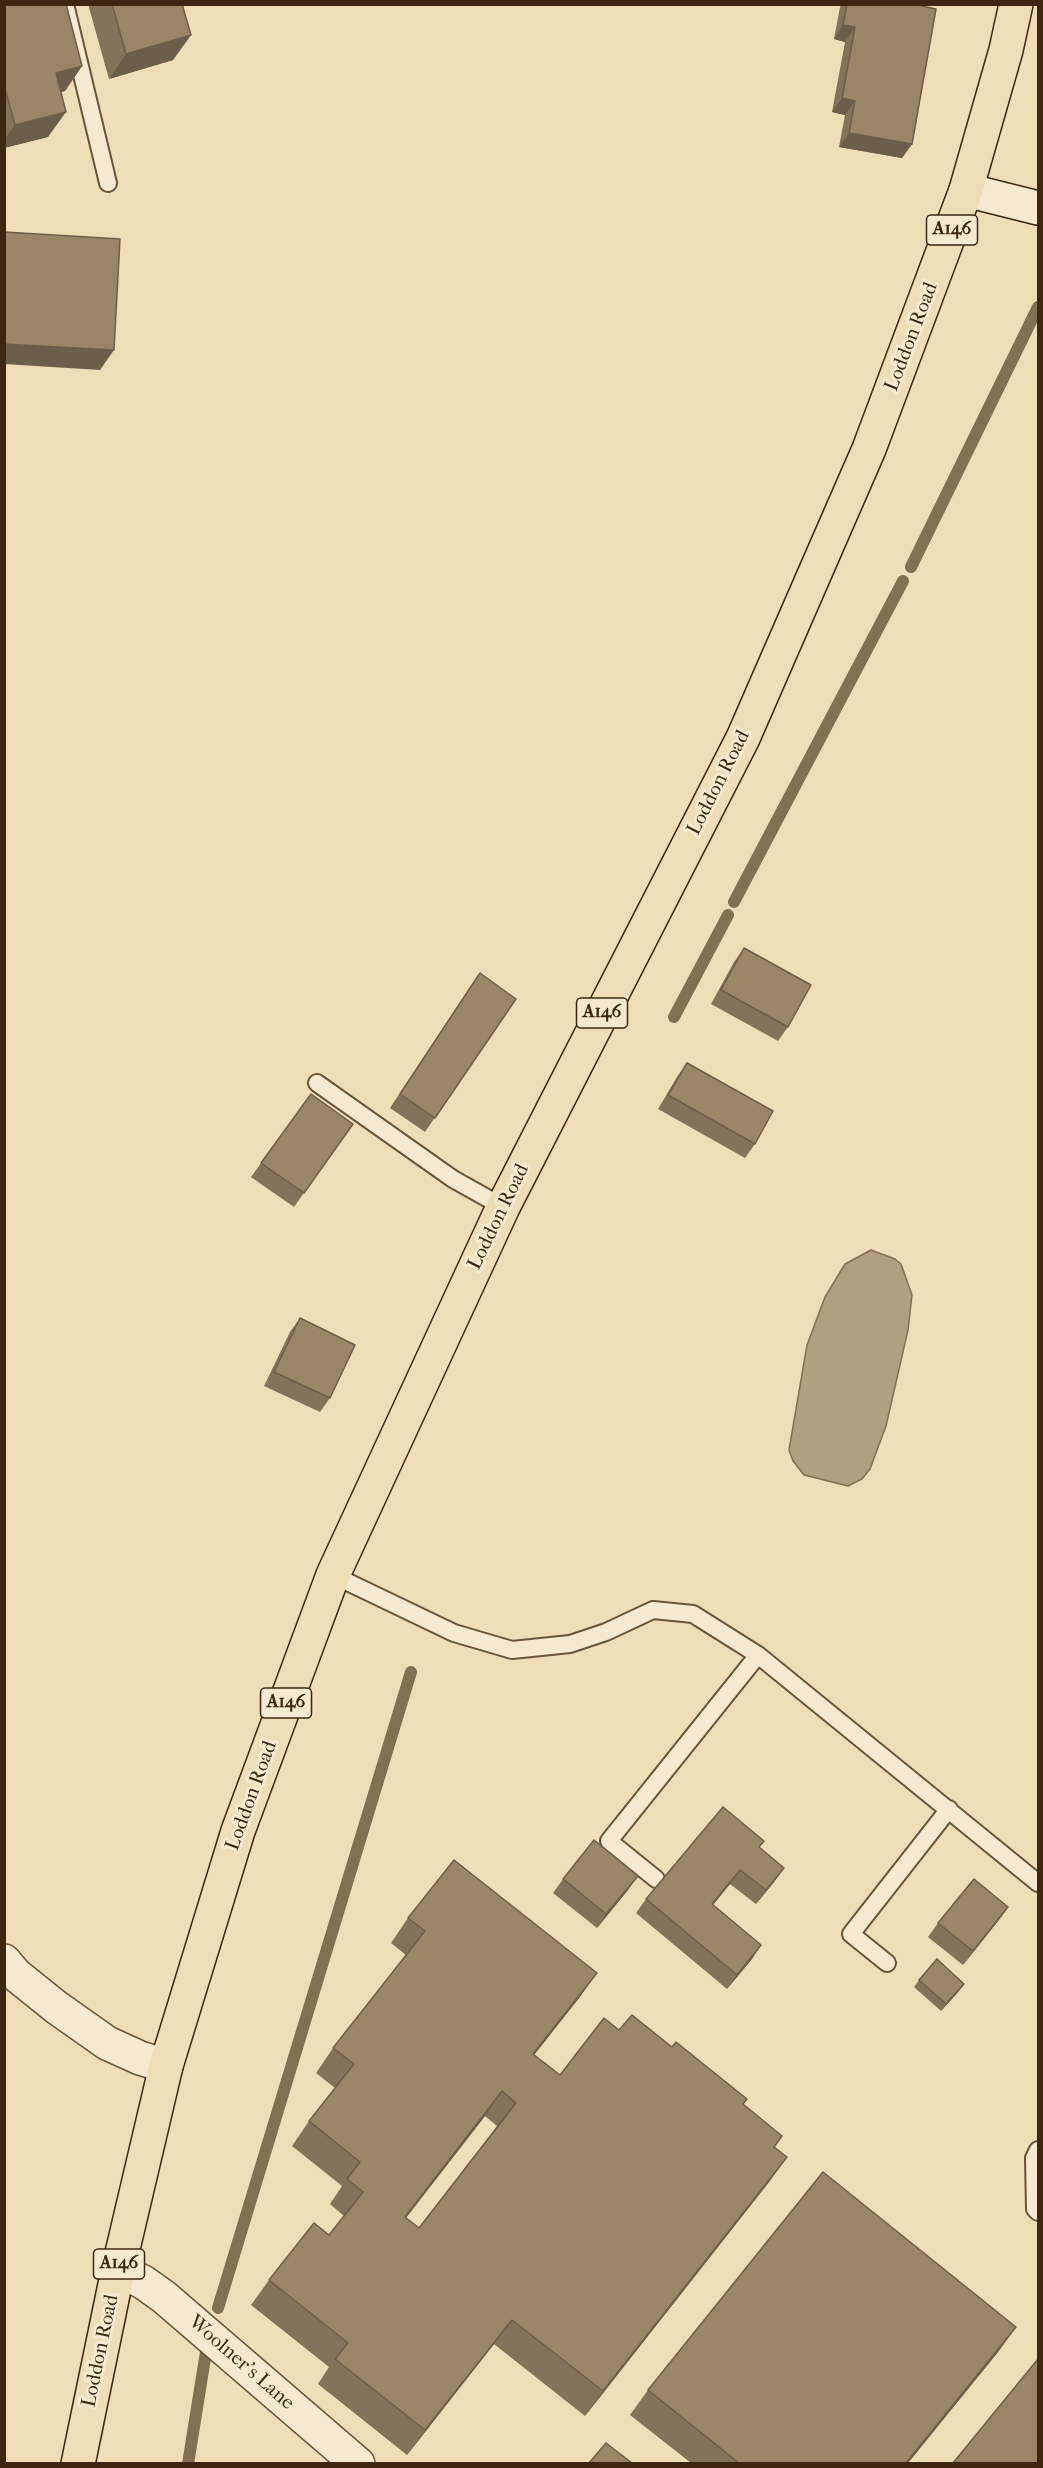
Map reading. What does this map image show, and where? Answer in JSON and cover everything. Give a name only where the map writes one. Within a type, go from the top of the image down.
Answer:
[{"type":"highway","name":"Loddon Road","points":[[78,2463],[118,2270],[166,2066],[238,1831],[333,1575],[503,1207],[743,738],[869,449],[966,190],[1006,51],[1016,4]]},
{"type":"street","points":[[966,190],[1038,208]]},
{"type":"street","points":[[4,1961],[15,1974],[107,2043],[140,2058],[166,2066]]},
{"type":"street","name":"Woolner's Lane","points":[[118,2270],[143,2282],[164,2296],[358,2463]]},
{"type":"lane","points":[[65,4],[108,183]]},
{"type":"lane","points":[[317,1083],[453,1179],[503,1207]]},
{"type":"lane","points":[[333,1575],[454,1633],[512,1650],[570,1644],[606,1632],[653,1610],[693,1614],[758,1655],[1038,1883]]},
{"type":"lane","points":[[656,1879],[609,1841],[758,1655]]},
{"type":"lane","points":[[887,1963],[851,1934],[949,1809]]},
{"type":"lane","points":[[1038,2150],[1034,2158],[1035,2209],[1038,2212]]},
{"type":"shaded area","points":[[871,1250],[895,1259],[901,1264],[912,1295],[908,1330],[886,1426],[870,1469],[862,1479],[848,1486],[804,1475],[793,1461],[789,1450],[807,1345],[825,1297],[845,1264]]},
{"type":"building","points":[[4,4],[66,4],[82,66],[56,73],[66,112],[15,125],[4,85]]},
{"type":"building","points":[[112,4],[182,4],[191,35],[126,54]]},
{"type":"building","points":[[847,4],[912,4],[936,9],[912,144],[849,133],[855,101],[842,98],[855,27],[843,25]]},
{"type":"building","points":[[5,232],[120,239],[114,350],[4,344]]},
{"type":"building","points":[[744,948],[811,985],[788,1027],[721,990]]},
{"type":"building","points":[[480,973],[516,999],[435,1118],[400,1094]]},
{"type":"building","points":[[687,1063],[773,1111],[755,1144],[668,1095]]},
{"type":"building","points":[[311,1094],[353,1124],[304,1193],[261,1163]]},
{"type":"building","points":[[300,1318],[355,1345],[330,1398],[274,1372]]},
{"type":"building","points":[[723,1807],[764,1841],[759,1847],[784,1868],[766,1890],[740,1870],[712,1904],[761,1945],[737,1975],[646,1899]]},
{"type":"building","points":[[594,1840],[638,1876],[606,1914],[563,1879]]},
{"type":"building","points":[[454,1860],[597,1973],[533,2054],[560,2075],[604,2018],[619,2030],[632,2015],[672,2047],[676,2042],[747,2099],[743,2104],[782,2136],[774,2147],[787,2157],[603,2391],[512,2320],[425,2430],[335,2359],[348,2343],[269,2280],[314,2223],[329,2235],[363,2192],[347,2179],[360,2162],[309,2121],[354,2064],[333,2048],[425,1931],[408,1918]],"holes":[[[502,2091],[516,2103],[419,2228],[405,2217]]]},
{"type":"building","points":[[974,1879],[1008,1907],[973,1951],[938,1923]]},
{"type":"building","points":[[937,1959],[964,1984],[946,2004],[919,1980]]},
{"type":"building","points":[[823,2172],[1016,2327],[906,2463],[739,2463],[648,2390]]},
{"type":"building","points":[[1038,2359],[1038,2463],[953,2463]]},
{"type":"building","points":[[606,2443],[632,2463],[589,2463]]},
{"type":"waterway","points":[[911,567],[1038,307]]},
{"type":"waterway","points":[[734,902],[903,581]]},
{"type":"waterway","points":[[674,1017],[728,915]]},
{"type":"waterway","points":[[218,2308],[411,1672]]},
{"type":"waterway","points":[[188,2464],[206,2352]]}]
